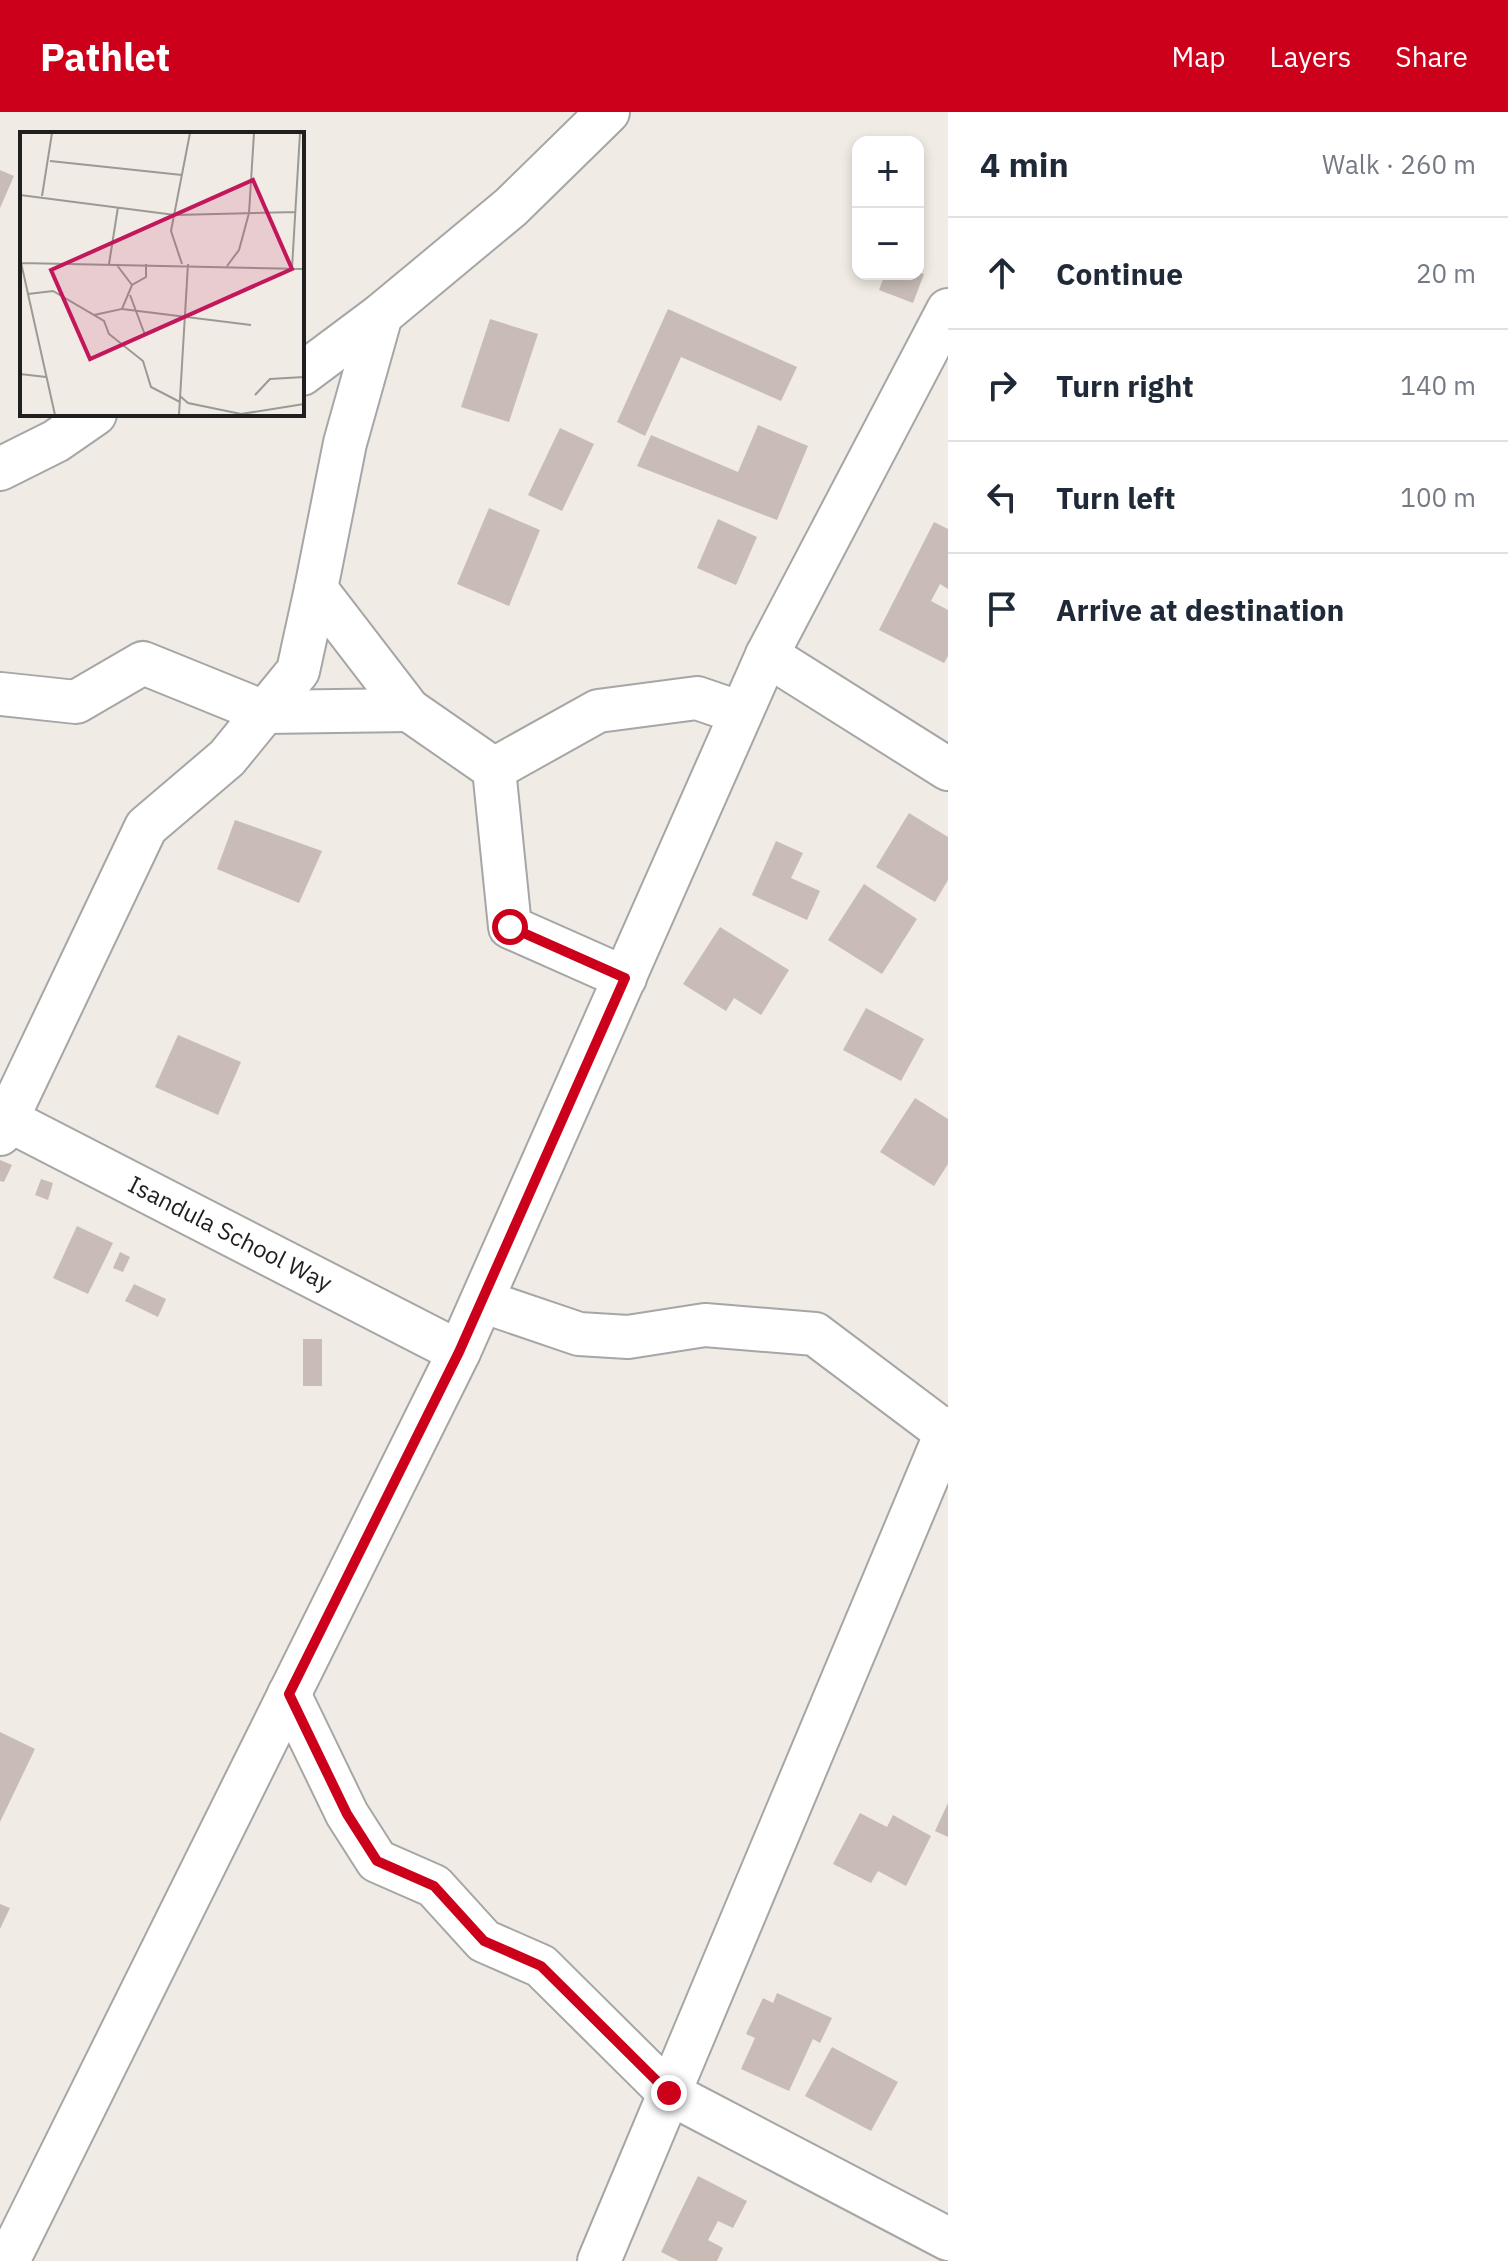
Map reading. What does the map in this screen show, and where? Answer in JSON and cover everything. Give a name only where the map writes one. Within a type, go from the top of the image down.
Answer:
[{"type":"street","points":[[304,373],[381,315],[511,207],[608,112]]},
{"type":"street","points":[[8,2261],[459,1352],[767,655],[948,310]]},
{"type":"street","points":[[3,1123],[146,827],[227,758],[298,671],[345,443],[381,315]]},
{"type":"street","points":[[0,469],[56,441],[92,416]]},
{"type":"street","points":[[316,589],[409,710],[494,769],[510,927],[625,978]]},
{"type":"street","points":[[767,655],[948,769]]},
{"type":"street","points":[[1,694],[76,702],[143,663],[264,712],[409,710]]},
{"type":"street","points":[[494,769],[598,711],[697,698],[741,713]]},
{"type":"street","name":"Isandula School Way","points":[[3,1123],[459,1352]]},
{"type":"street","points":[[482,1301],[579,1334],[628,1337],[705,1325],[815,1334],[947,1431],[599,2261]]},
{"type":"street","points":[[289,1694],[347,1814],[377,1861],[434,1886],[484,1941],[541,1966],[669,2093],[948,2239]]},
{"type":"building","points":[[0,170],[14,176],[0,208]]},
{"type":"building","points":[[883,280],[922,280],[913,303],[879,290]]},
{"type":"building","points":[[668,309],[797,367],[781,401],[681,357],[645,436],[617,422]]},
{"type":"building","points":[[490,319],[538,334],[509,422],[461,407]]},
{"type":"building","points":[[758,425],[808,446],[777,520],[637,466],[651,435],[738,472]]},
{"type":"building","points":[[560,428],[594,444],[562,511],[528,495]]},
{"type":"building","points":[[489,508],[540,530],[509,606],[457,584]]},
{"type":"building","points":[[718,519],[757,537],[736,585],[697,568]]},
{"type":"building","points":[[934,522],[948,529],[948,589],[940,584],[931,601],[948,610],[948,656],[944,663],[879,630]]},
{"type":"building","points":[[909,813],[948,837],[948,880],[935,902],[876,867]]},
{"type":"building","points":[[235,820],[322,851],[299,903],[217,869]]},
{"type":"building","points":[[776,841],[803,853],[791,878],[820,891],[807,920],[752,895]]},
{"type":"building","points":[[864,884],[917,919],[882,974],[828,940]]},
{"type":"building","points":[[720,927],[789,970],[761,1015],[734,998],[726,1011],[683,984]]},
{"type":"building","points":[[866,1008],[924,1039],[901,1081],[843,1050]]},
{"type":"building","points":[[178,1035],[241,1062],[218,1115],[155,1087]]},
{"type":"building","points":[[915,1098],[948,1119],[948,1164],[934,1186],[880,1152]]},
{"type":"building","points":[[0,1160],[12,1165],[4,1182],[0,1181]]},
{"type":"building","points":[[41,1179],[53,1183],[48,1200],[35,1195]]},
{"type":"building","points":[[77,1226],[113,1243],[88,1294],[53,1278]]},
{"type":"building","points":[[120,1252],[130,1257],[123,1272],[113,1268]]},
{"type":"building","points":[[134,1284],[166,1299],[158,1317],[125,1301]]},
{"type":"building","points":[[303,1339],[322,1339],[322,1386],[303,1386]]},
{"type":"building","points":[[0,1732],[35,1749],[0,1822]]},
{"type":"building","points":[[948,1803],[948,1837],[935,1831]]},
{"type":"building","points":[[860,1813],[887,1827],[893,1815],[931,1836],[906,1886],[878,1871],[871,1883],[833,1864]]},
{"type":"building","points":[[0,1904],[10,1908],[0,1929]]},
{"type":"building","points":[[777,1993],[832,2018],[820,2043],[813,2039],[789,2091],[741,2069],[755,2038],[746,2034],[763,1998],[773,2003]]},
{"type":"building","points":[[832,2047],[898,2082],[871,2131],[805,2096]]},
{"type":"building","points":[[698,2176],[747,2201],[733,2228],[718,2221],[708,2240],[723,2248],[717,2261],[679,2261],[661,2252]]},
{"type":"route","points":[[510,927],[625,978],[459,1352],[289,1694],[347,1814],[377,1861],[434,1886],[484,1941],[541,1966],[669,2093]]}]
